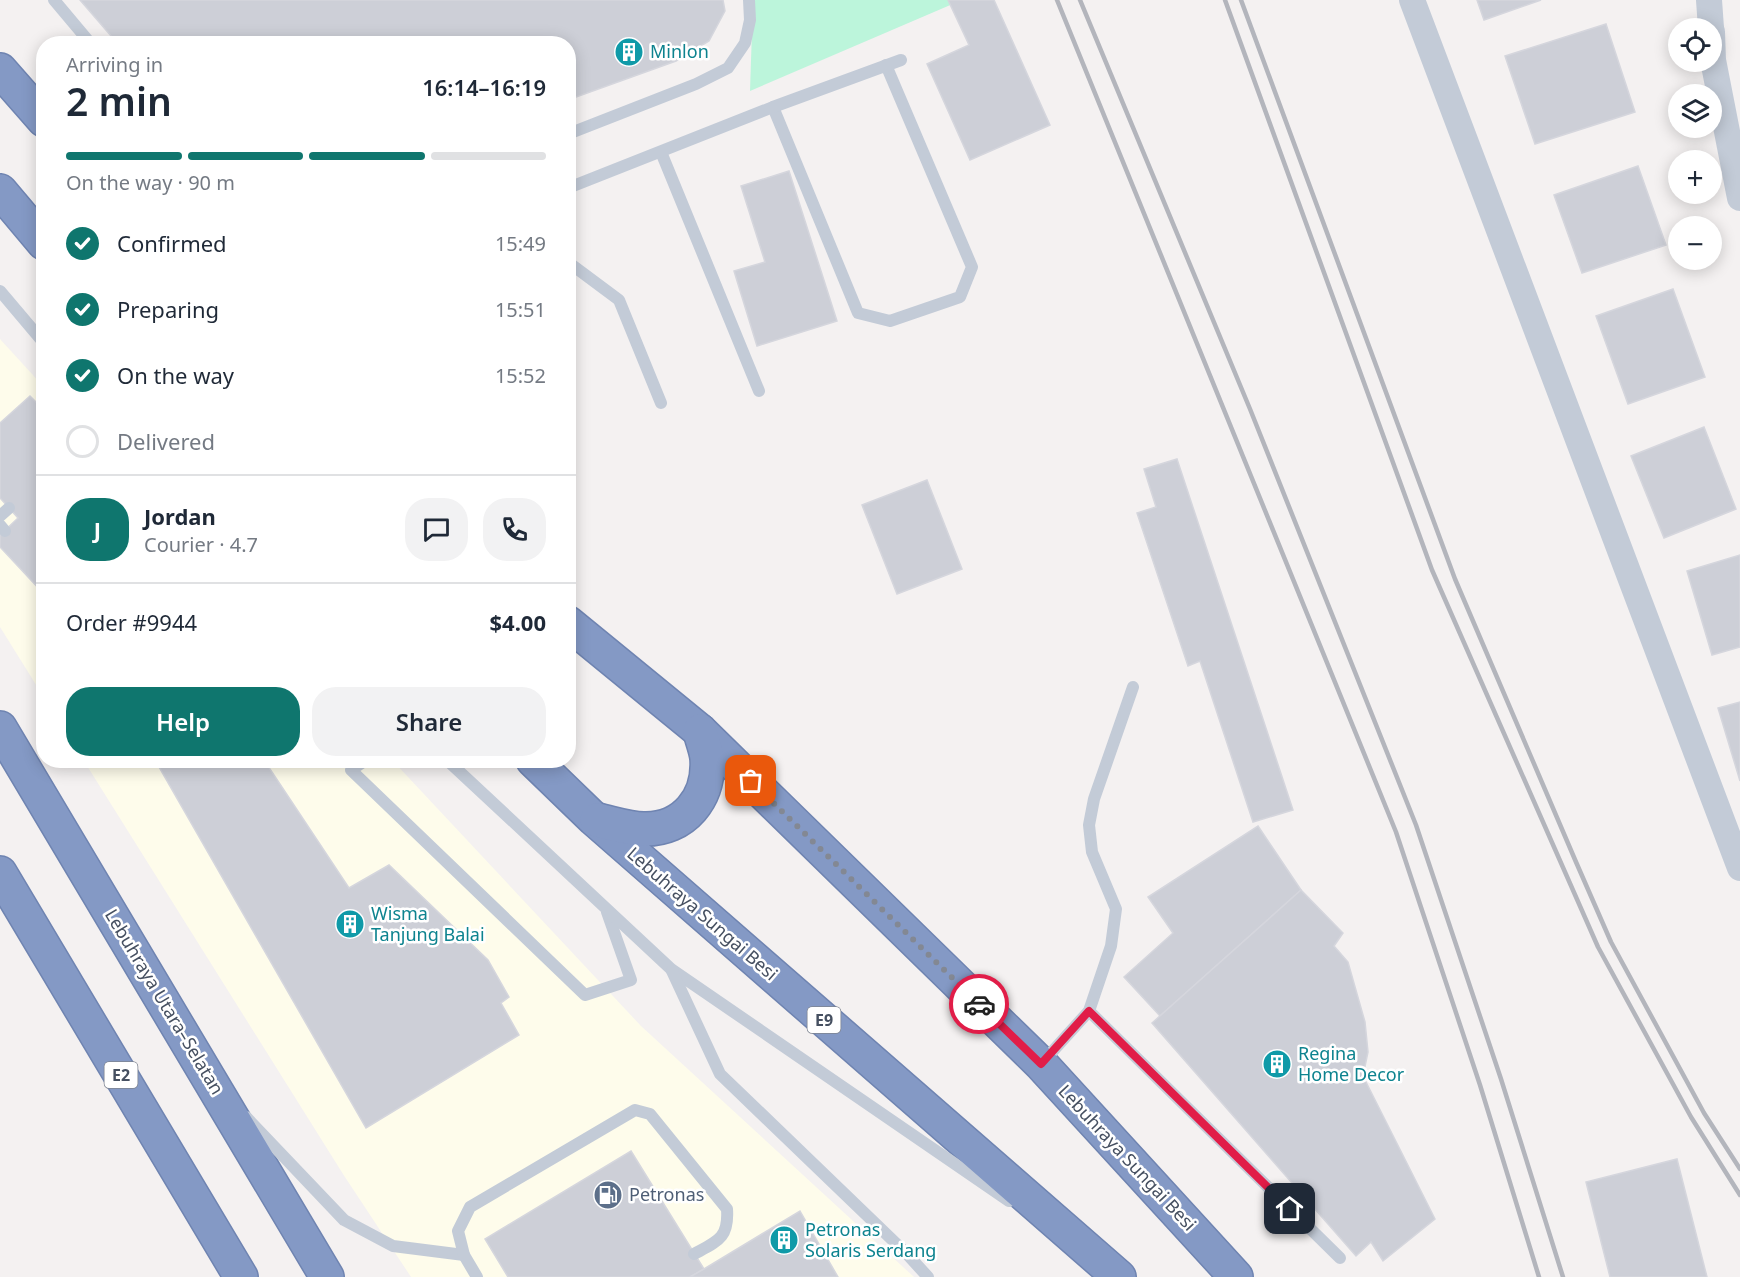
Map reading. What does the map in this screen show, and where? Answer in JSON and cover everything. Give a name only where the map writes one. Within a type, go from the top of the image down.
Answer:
[{"type":"highway","points":[[0,70],[36,111]]},
{"type":"highway","points":[[0,191],[36,234]]},
{"type":"highway","name":"Lebuhraya Sungai Besi","points":[[576,630],[700,731],[1041,1064],[1236,1277]]},
{"type":"highway","name":"Lebuhraya Utara–Selatan","points":[[0,728],[327,1277]]},
{"type":"highway","points":[[594,819],[644,830],[674,824],[692,811],[704,787],[707,759],[700,731]]},
{"type":"highway","name":"Lebuhraya Sungai Besi","points":[[541,768],[594,819],[1115,1274]]},
{"type":"highway","name":"E2","points":[[0,873],[241,1277]]},
{"type":"street","points":[[1412,0],[1740,868]]},
{"type":"street","points":[[1709,0],[1710,18]]},
{"type":"street","points":[[1715,72],[1740,198]]},
{"type":"lane","points":[[54,0],[84,36]]},
{"type":"lane","points":[[576,131],[696,84],[728,68],[745,43],[750,20],[749,0]]},
{"type":"lane","points":[[576,185],[772,107],[901,60]]},
{"type":"lane","points":[[772,107],[858,313],[890,321],[960,297],[972,267],[886,65]]},
{"type":"lane","points":[[660,152],[759,391]]},
{"type":"lane","points":[[576,268],[618,300],[661,402]]},
{"type":"lane","points":[[0,291],[36,334]]},
{"type":"lane","points":[[1041,1064],[1089,1011],[1111,946],[1116,909],[1092,852],[1089,825],[1094,799],[1133,687]]},
{"type":"lane","points":[[354,768],[351,770],[585,995],[632,981],[606,909]]},
{"type":"lane","points":[[456,768],[671,969],[1115,1274]]},
{"type":"lane","points":[[671,969],[720,1074],[927,1277]]},
{"type":"lane","points":[[1089,1011],[1340,1258]]},
{"type":"lane","points":[[207,1074],[344,1220],[393,1246],[464,1255]]},
{"type":"lane","points":[[477,1277],[464,1255],[458,1231],[470,1207],[635,1110],[650,1114],[727,1209],[728,1227],[719,1241],[694,1254]]},
{"type":"shaded area","points":[[0,339],[36,378],[36,685],[0,627]]},
{"type":"shaded area","points":[[88,768],[400,768],[641,1026],[914,1277],[411,1277],[343,1174]]},
{"type":"green space","points":[[753,0],[962,0],[750,91]]},
{"type":"building","name":"Minlon","points":[[80,0],[723,0],[725,11],[709,41],[676,61],[576,97],[576,36],[111,36]]},
{"type":"building","points":[[948,0],[994,0],[1050,125],[970,160],[927,64],[969,45]]},
{"type":"building","points":[[1477,0],[1541,0],[1484,20]]},
{"type":"building","points":[[1606,24],[1635,112],[1535,144],[1505,56]]},
{"type":"building","points":[[1638,166],[1666,245],[1582,273],[1554,195]]},
{"type":"building","points":[[789,171],[837,321],[757,346],[734,271],[765,262],[741,186]]},
{"type":"building","points":[[1673,289],[1705,377],[1628,404],[1596,316]]},
{"type":"building","points":[[30,396],[36,402],[36,585],[0,547],[0,535],[18,518],[0,498],[0,423]]},
{"type":"building","points":[[1704,427],[1736,509],[1664,538],[1631,456]]},
{"type":"building","points":[[1177,459],[1293,810],[1253,822],[1200,661],[1188,666],[1137,513],[1156,507],[1144,469]]},
{"type":"building","points":[[927,480],[962,569],[897,594],[862,505]]},
{"type":"building","points":[[1740,555],[1740,647],[1712,655],[1687,571]]},
{"type":"building","points":[[1740,702],[1740,781],[1718,708]]},
{"type":"building","name":"Wisma Tanjung Balai","points":[[160,768],[269,768],[349,888],[389,865],[488,960],[509,997],[501,1003],[519,1035],[366,1128]]},
{"type":"building","points":[[1258,826],[1301,890],[1160,1016],[1124,977],[1173,933],[1148,897]]},
{"type":"building","name":"Regina Home Decor","points":[[1301,890],[1343,933],[1334,946],[1348,962],[1365,1022],[1368,1052],[1363,1076],[1435,1219],[1383,1261],[1371,1242],[1356,1256],[1152,1023]]},
{"type":"building","name":"Petronas","points":[[631,1151],[704,1269],[690,1277],[508,1277],[485,1239]]},
{"type":"building","points":[[1677,1159],[1707,1277],[1610,1277],[1586,1182]]},
{"type":"building","name":"Petronas Solaris Serdang","points":[[800,1211],[838,1277],[690,1277],[704,1269]]},
{"type":"railway","points":[[1057,0],[1396,832],[1480,1085],[1539,1277]]},
{"type":"railway","points":[[1080,0],[1250,409],[1416,825],[1501,1079],[1563,1277]]},
{"type":"railway","points":[[1225,0],[1432,570],[1598,947],[1691,1117],[1740,1195]]},
{"type":"railway","points":[[1241,0],[1455,579],[1611,942],[1704,1113],[1740,1169]]},
{"type":"way so far","points":[[751,781],[979,1004]]},
{"type":"place","name":"Minlon","points":[[629,52]]},
{"type":"place","name":"Wisma Tanjung Balai","points":[[350,924]]},
{"type":"place","name":"Regina Home Decor","points":[[1277,1064]]},
{"type":"place","name":"Petronas","points":[[608,1195]]},
{"type":"place","name":"Petronas Solaris Serdang","points":[[784,1240]]},
{"type":"route","points":[[979,1004],[1041,1064],[1089,1011],[1290,1209]]}]
